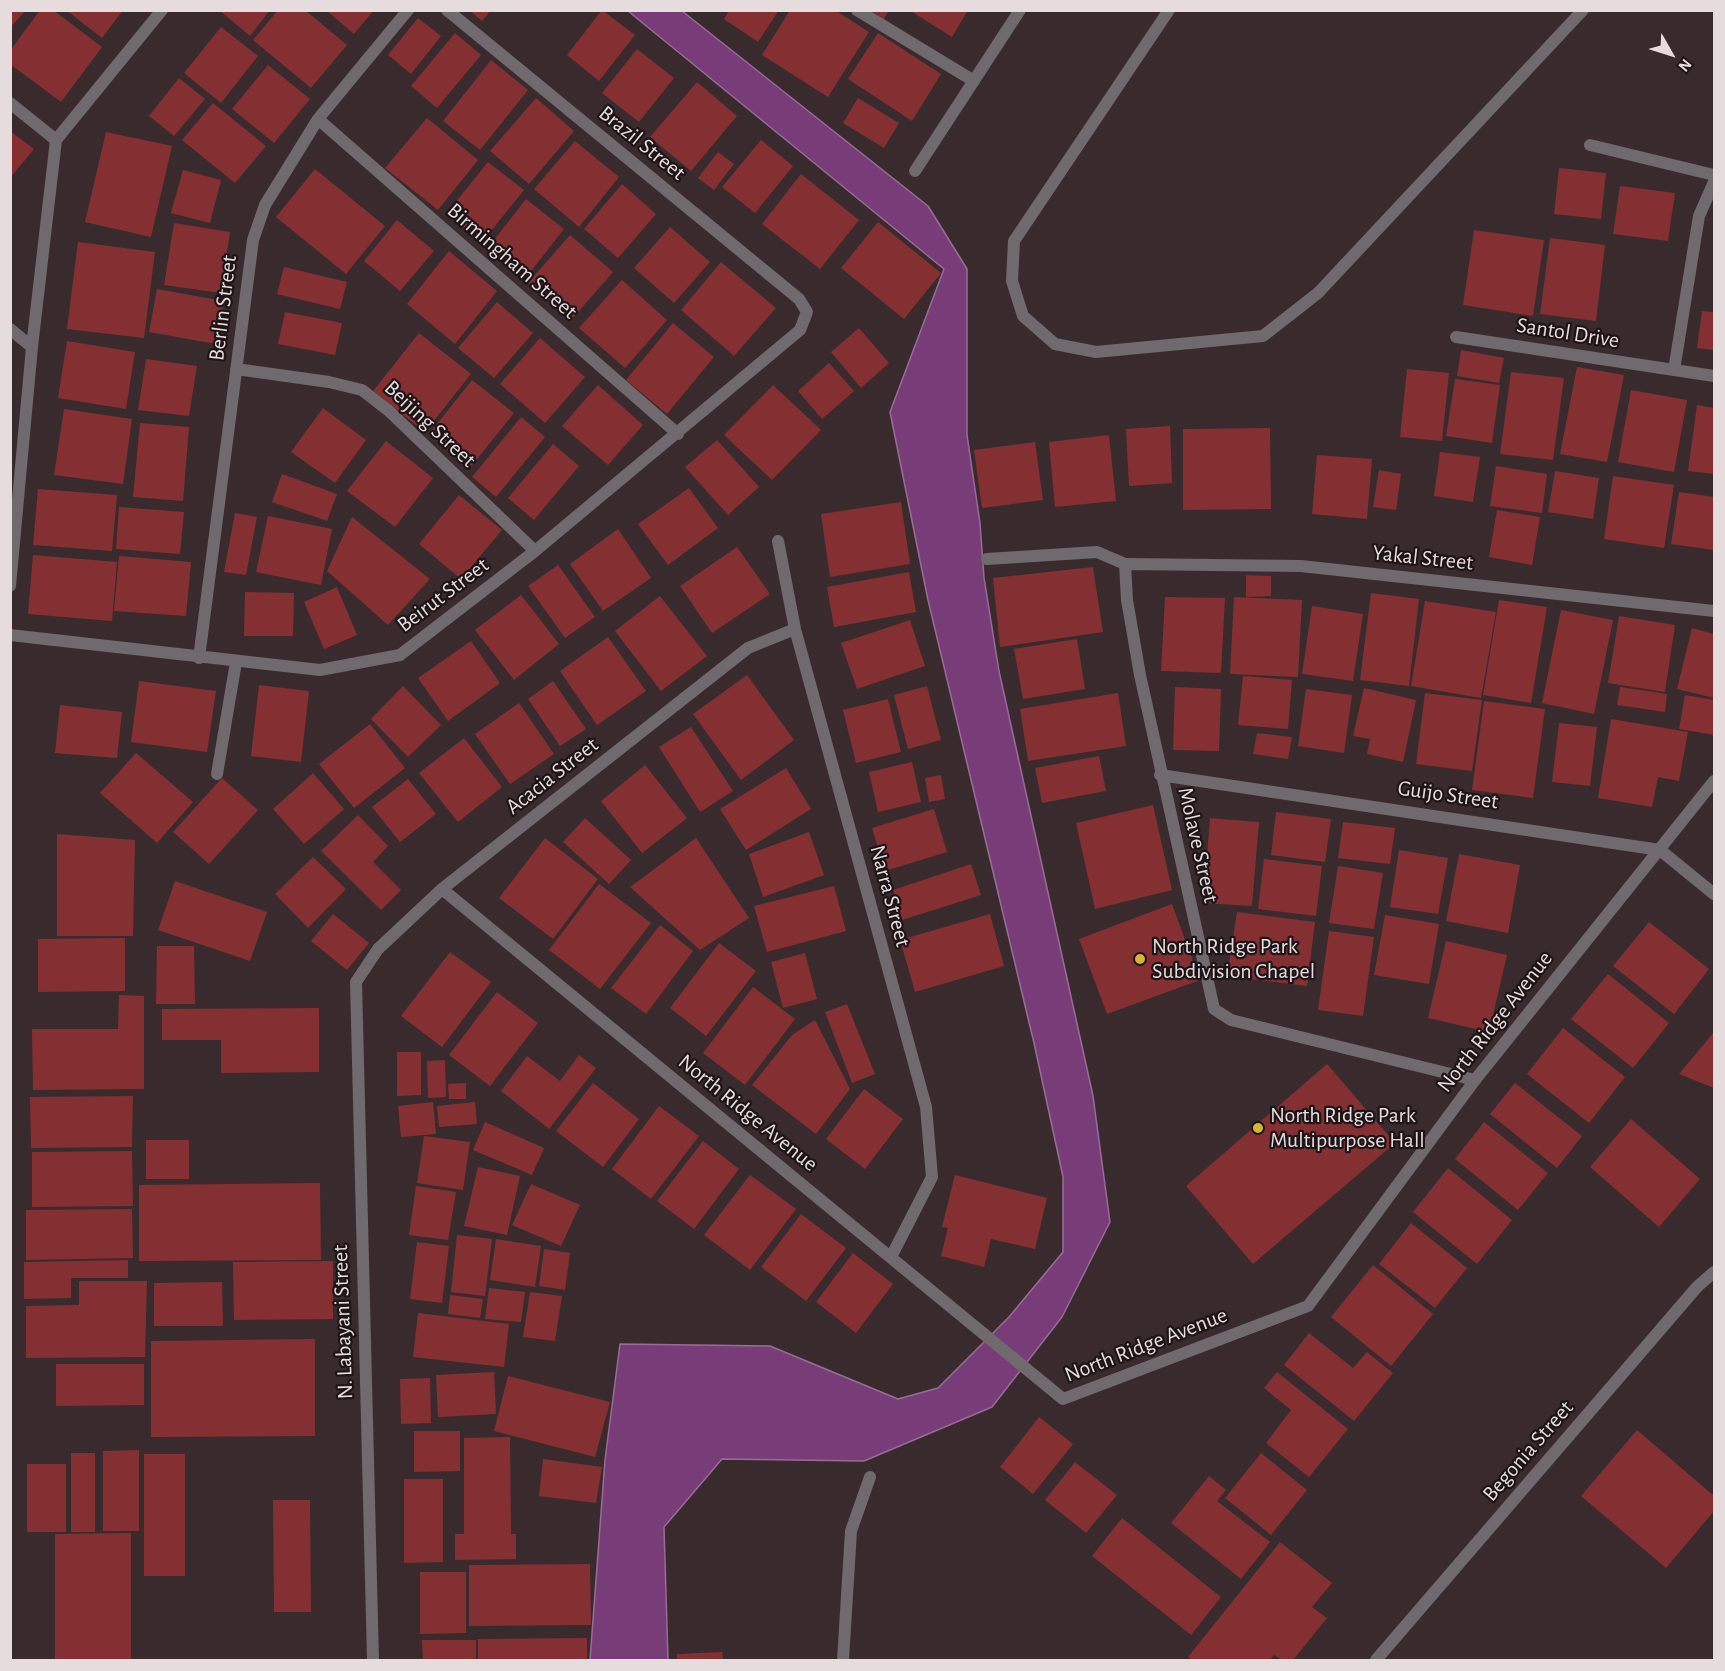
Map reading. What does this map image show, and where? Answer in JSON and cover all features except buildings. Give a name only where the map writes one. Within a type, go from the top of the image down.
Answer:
[{"type":"street","points":[[10,586],[32,346],[56,140],[162,10]]},
{"type":"street","name":"Berlin Street","points":[[199,658],[253,240],[265,205],[318,119],[408,10]]},
{"type":"street","name":"Brazil Street","points":[[447,10],[799,299],[807,312]]},
{"type":"street","points":[[857,10],[974,81]]},
{"type":"street","points":[[915,171],[1020,10]]},
{"type":"street","points":[[1169,10],[1014,241],[1012,281],[1023,316],[1055,344],[1096,352],[1263,336],[1318,293],[1583,10]]},
{"type":"street","points":[[10,103],[56,140]]},
{"type":"street","name":"Birmingham Street","points":[[318,119],[678,434]]},
{"type":"street","points":[[1590,145],[1714,175]]},
{"type":"street","points":[[1674,370],[1699,216],[1714,182]]},
{"type":"street","name":"Beirut Street","points":[[10,635],[320,670],[400,655],[534,551],[678,434],[800,330],[807,312]]},
{"type":"street","points":[[10,329],[32,346]]},
{"type":"street","name":"Santol Drive","points":[[1456,337],[1714,376]]},
{"type":"street","name":"Beijing Street","points":[[236,369],[329,382],[362,390],[389,411],[534,551]]},
{"type":"street","name":"Narra Street","points":[[778,541],[795,629],[926,1107],[932,1177],[891,1257]]},
{"type":"street","points":[[987,559],[1097,552],[1125,564]]},
{"type":"street","name":"Yakal Street","points":[[1125,564],[1301,566],[1714,611]]},
{"type":"street","name":"Molave Street","points":[[1125,564],[1126,600],[1160,775],[1214,1009],[1231,1020],[1475,1080]]},
{"type":"street","name":"Acacia Street","points":[[356,982],[378,949],[442,889],[748,648],[795,629]]},
{"type":"street","points":[[217,774],[236,662]]},
{"type":"street","name":"Guijo Street","points":[[1160,775],[1660,850]]},
{"type":"street","name":"North Ridge Avenue","points":[[442,889],[1063,1399],[1308,1306],[1475,1080],[1714,781]]},
{"type":"street","points":[[1660,850],[1714,894]]},
{"type":"street","name":"N. Labayani Street","points":[[356,982],[373,1660]]},
{"type":"street","name":"Begonia Street","points":[[1376,1660],[1697,1287],[1714,1272]]},
{"type":"street","points":[[843,1660],[851,1531],[870,1477]]},
{"type":"shaded area","points":[[628,11],[682,11],[928,206],[967,269],[967,435],[980,523],[984,578],[999,671],[1093,1096],[1110,1222],[1062,1317],[992,1407],[864,1461],[722,1459],[664,1527],[668,1660],[590,1660],[605,1460],[620,1344],[770,1346],[898,1399],[938,1388],[1009,1317],[1063,1252],[1063,1177],[1034,1043],[928,600],[890,412],[944,269]]},
{"type":"place","name":"North Ridge Park Subdivision Chapel","points":[[1140,959]]},
{"type":"place","name":"North Ridge Park Multipurpose Hall","points":[[1258,1128]]}]
